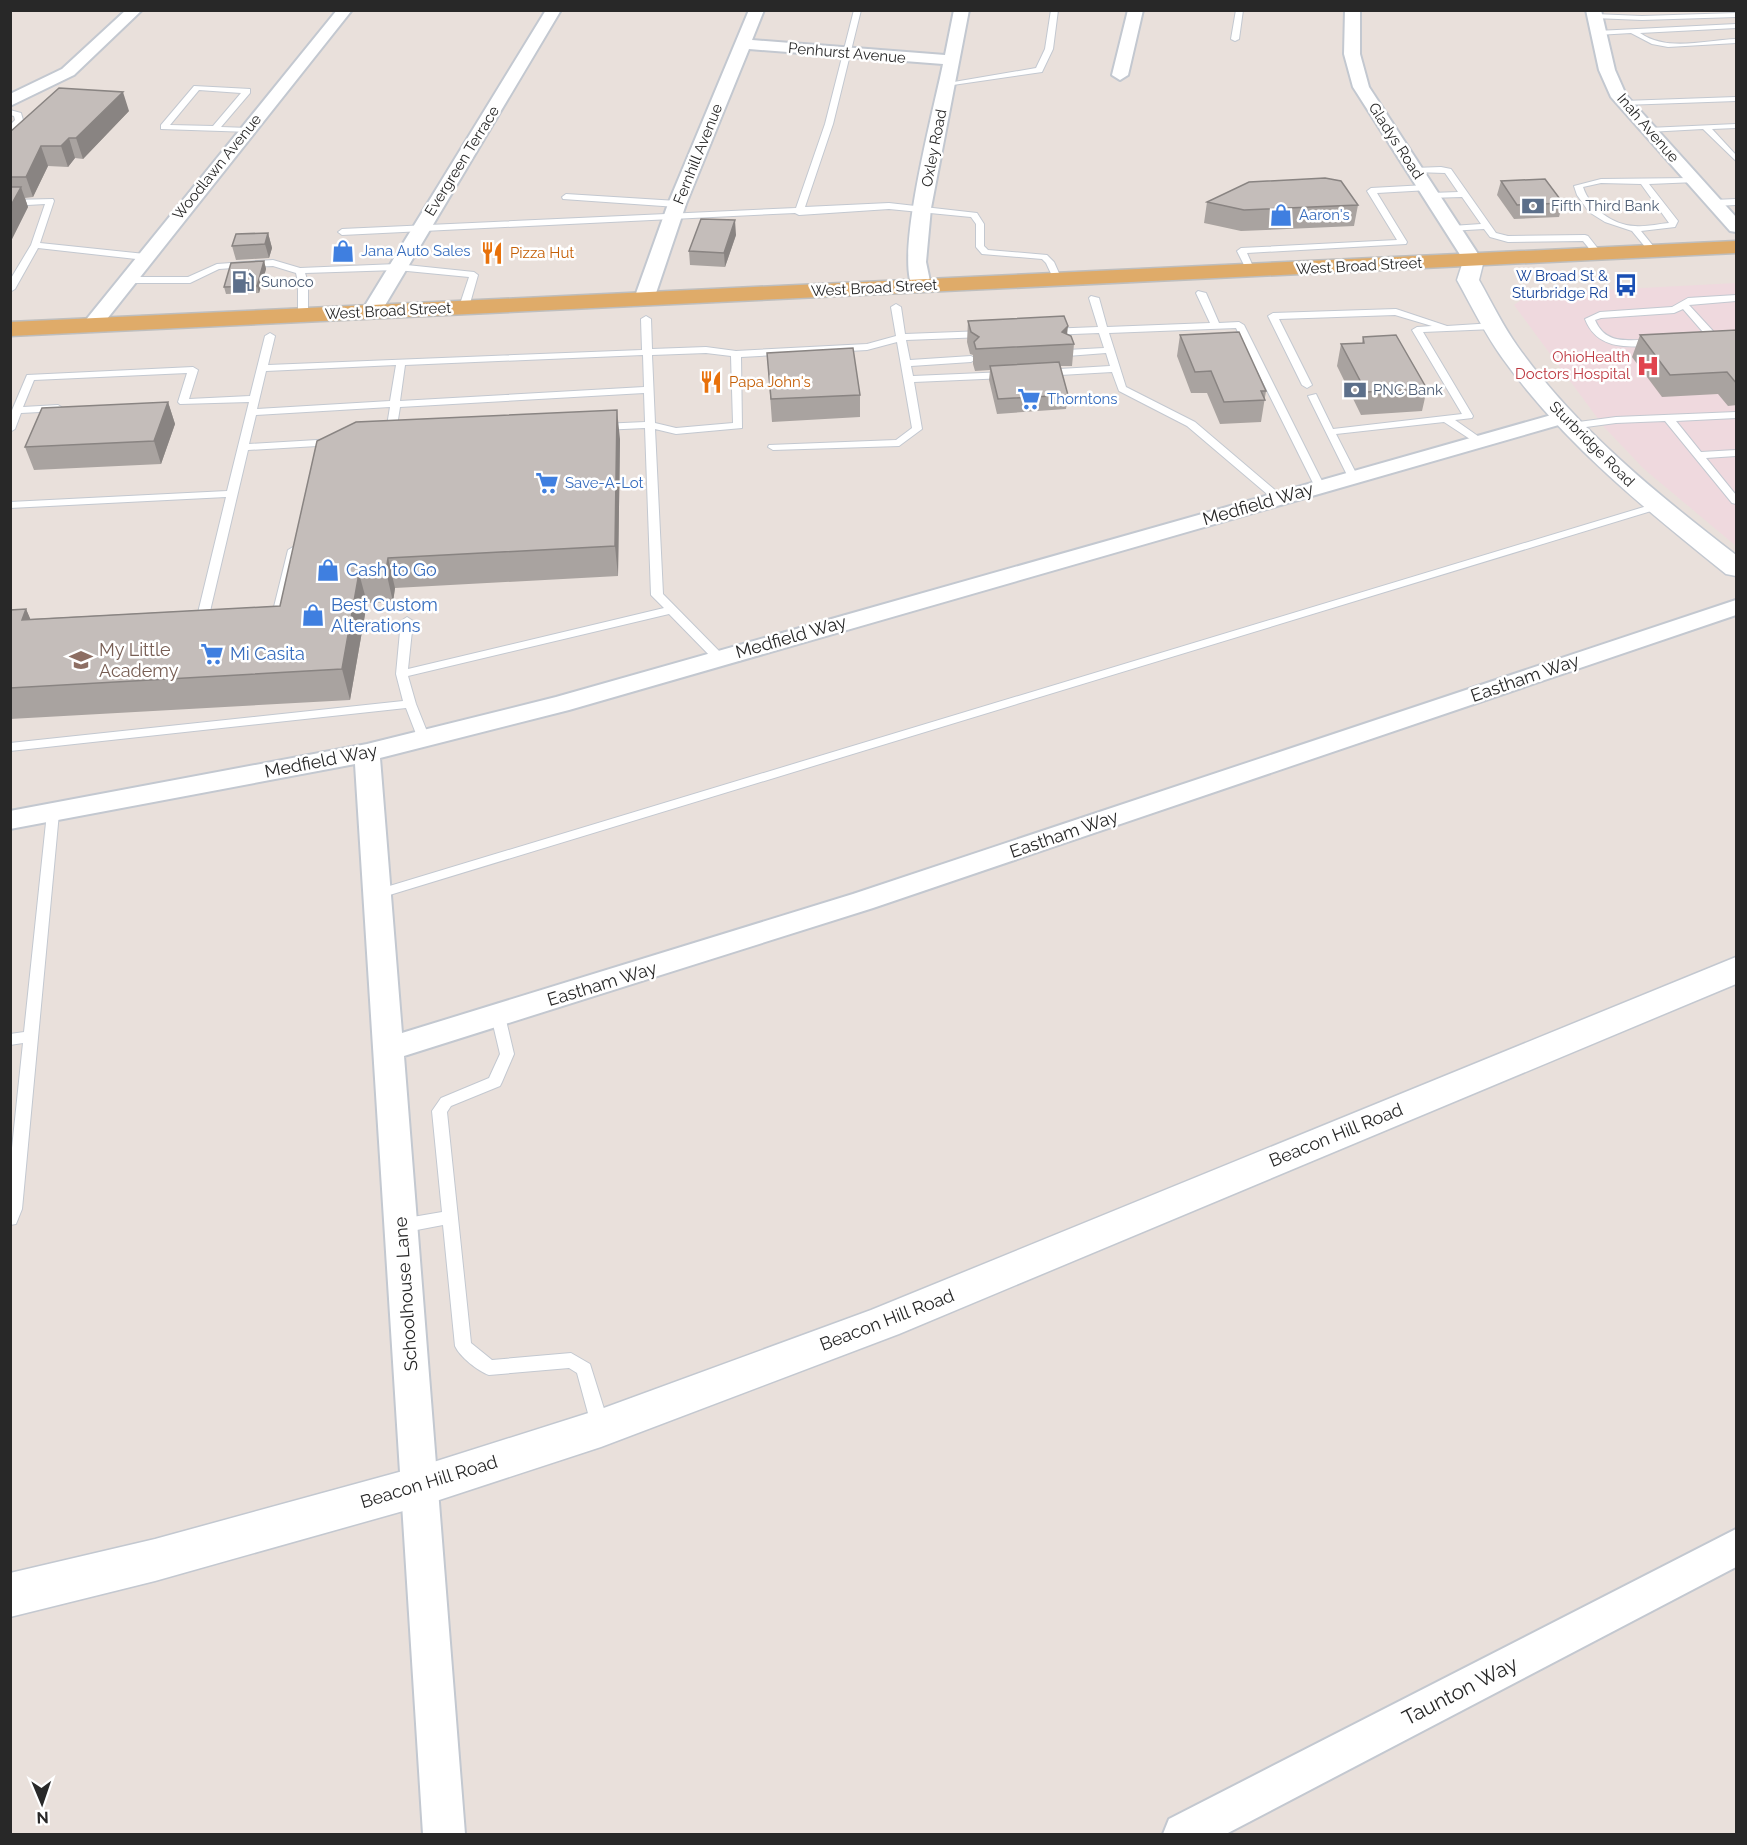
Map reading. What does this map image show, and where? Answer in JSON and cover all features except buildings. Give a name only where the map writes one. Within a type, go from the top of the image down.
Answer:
[{"type":"main road","name":"West Broad Street","points":[[10,348],[329,333],[921,286],[1058,280],[1202,283],[1470,271],[1599,255],[1737,247]]},
{"type":"main road","name":"West Broad Street","points":[[10,329],[464,307],[645,309],[896,307],[1094,298],[1202,283],[1251,271],[1470,271],[1737,266]]},
{"type":"main road","points":[[896,307],[903,301],[917,298],[1158,282],[1202,283]]},
{"type":"street","points":[[10,102],[68,72],[135,10]]},
{"type":"street","name":"Woodlawn Avenue","points":[[92,325],[345,10]]},
{"type":"street","name":"Evergreen Terrace","points":[[371,312],[555,10]]},
{"type":"street","name":"Fernhill Avenue","points":[[645,309],[675,210],[757,10]]},
{"type":"street","name":"Oxley Road","points":[[921,286],[917,262],[922,208],[962,10]]},
{"type":"street","points":[[1120,75],[1136,10]]},
{"type":"street","name":"Gladys Road","points":[[1353,10],[1352,54],[1361,87],[1452,229],[1470,271]]},
{"type":"street","name":"Inah Avenue","points":[[1593,13],[1606,70],[1623,103],[1737,227]]},
{"type":"street","name":"Penhurst Avenue","points":[[744,44],[951,60]]},
{"type":"street","name":"Sturbridge Road","points":[[1470,271],[1494,327],[1511,354],[1567,422],[1612,467],[1657,506],[1737,568]]},
{"type":"street","name":"Medfield Way","points":[[10,820],[367,753],[424,739],[719,658],[1480,441],[1567,422]]},
{"type":"street","name":"Eastham Way","points":[[389,1049],[885,894],[1737,608]]},
{"type":"street","name":"Schoolhouse Lane","points":[[367,753],[444,1834]]},
{"type":"street","name":"Beacon Hill Road","points":[[10,1595],[155,1560],[421,1486],[601,1428],[885,1322],[1737,969]]},
{"type":"street","name":"Taunton Way","points":[[1184,1834],[1737,1547]]},
{"type":"lane","points":[[799,212],[829,124],[858,10]]},
{"type":"lane","points":[[946,84],[1039,70],[1049,49],[1055,10]]},
{"type":"lane","points":[[1235,39],[1240,10]]},
{"type":"lane","points":[[1656,10],[1663,18]]},
{"type":"lane","points":[[1593,13],[1663,18],[1737,15]]},
{"type":"lane","points":[[1598,33],[1737,26]]},
{"type":"lane","points":[[1632,31],[1643,41],[1656,45],[1737,41]]},
{"type":"lane","points":[[216,129],[247,91],[197,88],[164,127],[216,129],[248,130]]},
{"type":"lane","points":[[1623,103],[1737,99]]},
{"type":"lane","points":[[10,112],[18,115],[19,120],[10,131]]},
{"type":"lane","points":[[1648,130],[1737,126]]},
{"type":"lane","points":[[1705,127],[1737,159]]},
{"type":"lane","points":[[1414,170],[1446,170],[1493,236],[1499,238],[1585,238],[1599,255]]},
{"type":"lane","points":[[1643,182],[1674,221],[1672,225],[1635,229],[1617,225],[1596,215],[1578,186],[1601,181],[1693,180]]},
{"type":"lane","points":[[1251,271],[1241,251],[1403,242],[1371,190],[1464,194]]},
{"type":"lane","points":[[566,197],[675,210]]},
{"type":"lane","points":[[10,203],[50,201],[35,245],[10,289]]},
{"type":"lane","points":[[1714,203],[1737,202]]},
{"type":"lane","points":[[342,232],[675,210],[799,212],[889,206],[922,208],[974,215],[980,224],[980,248],[985,252],[1044,257],[1050,262],[1058,280]]},
{"type":"lane","points":[[1452,229],[1487,226]]},
{"type":"lane","points":[[1635,229],[1654,252]]},
{"type":"lane","points":[[35,245],[145,257]]},
{"type":"lane","points":[[127,280],[190,280],[217,267],[247,264],[273,263],[300,271],[397,267],[474,274],[464,307]]},
{"type":"lane","points":[[300,271],[303,282],[303,315]]},
{"type":"lane","points":[[1202,283],[1216,326]]},
{"type":"lane","points":[[1094,298],[1122,389],[1191,424],[1278,498]]},
{"type":"lane","points":[[1669,342],[1622,344],[1612,342],[1593,330],[1590,319],[1600,315],[1665,311],[1684,306],[1688,301],[1737,298]]},
{"type":"lane","points":[[1681,342],[1705,341],[1709,336],[1708,331],[1684,306]]},
{"type":"lane","points":[[773,447],[899,443],[917,429],[903,337],[896,307]]},
{"type":"lane","points":[[645,309],[657,595],[719,658]]},
{"type":"lane","points":[[1307,385],[1273,316],[1396,312],[1445,328]]},
{"type":"lane","points":[[1033,333],[1239,325],[1320,486]]},
{"type":"lane","points":[[1330,432],[1468,416],[1417,330],[1494,327]]},
{"type":"lane","points":[[262,368],[706,350],[736,354],[867,347],[903,337],[997,334]]},
{"type":"lane","points":[[200,624],[270,336]]},
{"type":"lane","points":[[1068,353],[1110,350]]},
{"type":"lane","points":[[590,428],[649,425],[676,431],[738,426],[736,354]]},
{"type":"lane","points":[[907,363],[971,359]]},
{"type":"lane","points":[[390,439],[401,363]]},
{"type":"lane","points":[[1036,373],[1116,369]]},
{"type":"lane","points":[[10,429],[30,377],[192,370],[183,402]]},
{"type":"lane","points":[[909,379],[1013,374]]},
{"type":"lane","points":[[252,412],[647,390]]},
{"type":"lane","points":[[1313,396],[1353,477]]},
{"type":"lane","points":[[172,402],[255,399]]},
{"type":"lane","points":[[18,410],[65,408]]},
{"type":"lane","points":[[1567,422],[1737,416]]},
{"type":"lane","points":[[1445,418],[1480,441]]},
{"type":"lane","points":[[1669,419],[1733,491],[1737,501]]},
{"type":"lane","points":[[378,439],[402,438]]},
{"type":"lane","points":[[244,447],[317,448],[342,441]]},
{"type":"lane","points":[[1700,454],[1737,453]]},
{"type":"lane","points":[[10,505],[232,494]]},
{"type":"lane","points":[[378,894],[1657,506]]},
{"type":"lane","points":[[266,619],[277,618],[295,541]]},
{"type":"lane","points":[[402,674],[672,610]]},
{"type":"lane","points":[[407,621],[402,674],[410,704],[424,739]]},
{"type":"lane","points":[[10,747],[410,704]]},
{"type":"lane","points":[[10,1218],[14,1209],[53,813]]},
{"type":"lane","points":[[498,1016],[507,1054],[495,1082],[446,1102],[439,1111],[463,1346],[489,1368],[571,1360],[584,1369],[601,1428]]},
{"type":"lane","points":[[10,1040],[31,1036]]},
{"type":"lane","points":[[401,1226],[450,1217]]},
{"type":"shaded area","name":"OhioHealth Doctors Hospital","points":[[1736,283],[1736,546],[1644,469],[1604,427],[1514,305],[1529,294]]},
{"type":"place","name":"Fifth Third Bank","points":[[1533,206]]},
{"type":"place","name":"Aaron's","points":[[1281,215]]},
{"type":"place","name":"Jana Auto Sales","points":[[343,251]]},
{"type":"place","name":"Pizza Hut","points":[[492,253]]},
{"type":"place","name":"Sunoco","points":[[243,282]]},
{"type":"place","name":"W Broad St & Sturbridge Rd","points":[[1626,285]]},
{"type":"place","name":"OhioHealth Doctors Hospital","points":[[1648,366]]},
{"type":"place","name":"Papa John's","points":[[711,382]]},
{"type":"place","name":"PNC Bank","points":[[1355,390]]},
{"type":"place","name":"Thorntons","points":[[1029,399]]},
{"type":"place","name":"Save-A-Lot","points":[[547,483]]},
{"type":"place","name":"Cash to Go","points":[[328,570]]},
{"type":"place","name":"Best Custom Alterations","points":[[313,615]]},
{"type":"place","name":"Mi Casita","points":[[212,654]]},
{"type":"place","name":"My Little Academy","points":[[81,660]]}]
